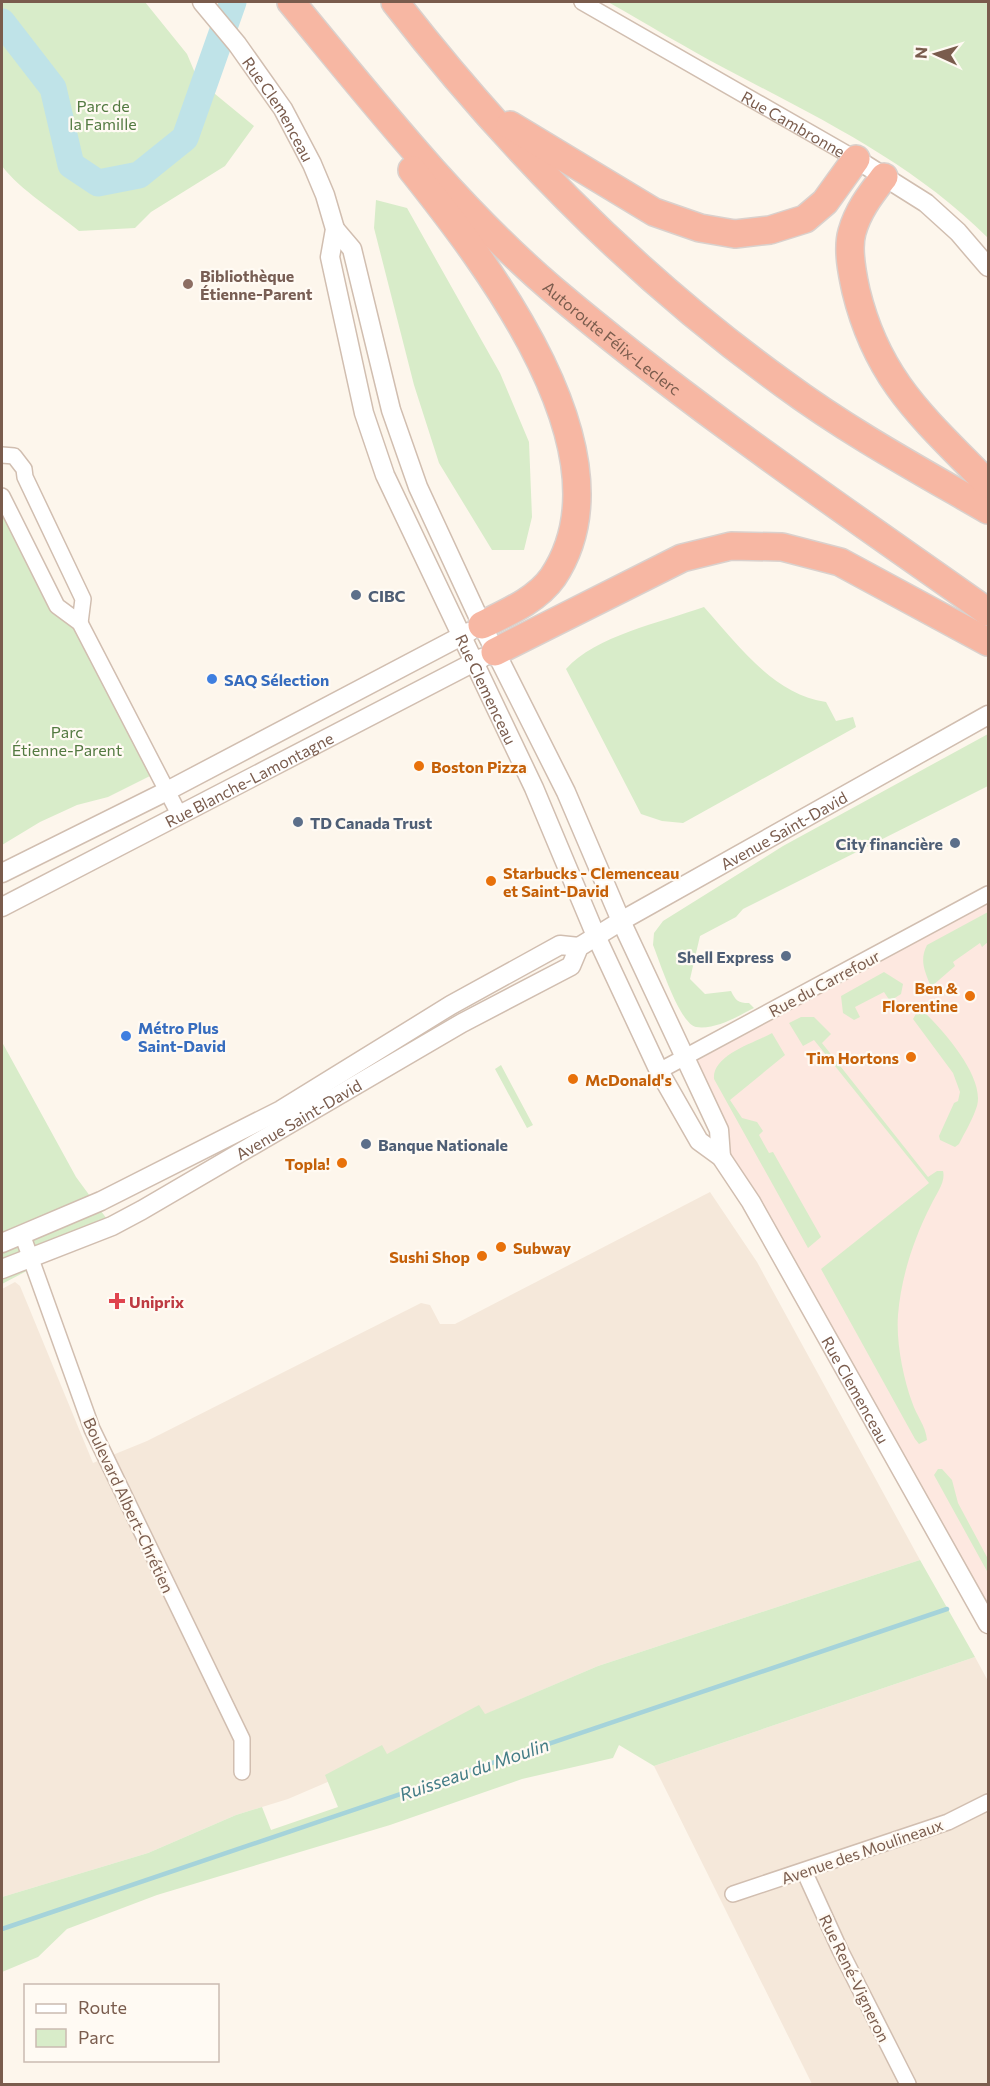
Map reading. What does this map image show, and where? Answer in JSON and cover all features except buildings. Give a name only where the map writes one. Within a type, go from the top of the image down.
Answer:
[{"type":"highway","name":"Autoroute Félix-Leclerc","points":[[291,2],[358,86],[473,213],[551,288],[737,435],[988,612]]},
{"type":"highway","points":[[395,2],[481,108],[661,286],[784,384],[870,443],[988,510]]},
{"type":"highway","points":[[358,86],[381,132],[453,221],[519,318],[545,369],[567,433],[577,474],[576,507],[570,534],[563,559],[552,579],[534,595],[471,631]]},
{"type":"highway","points":[[481,108],[654,212],[700,228],[735,234],[770,230],[805,219],[825,202],[856,159]]},
{"type":"highway","points":[[884,177],[861,207],[851,234],[851,273],[863,320],[881,361],[910,404],[988,484]]},
{"type":"highway","points":[[484,657],[682,558],[731,546],[782,548],[840,562],[988,642]]},
{"type":"street","name":"Rue Cambronne","points":[[582,2],[856,159],[926,203],[958,232],[988,267]]},
{"type":"street","name":"Rue Clemenceau","points":[[205,5],[237,44],[283,109],[325,195],[335,229],[352,249],[399,436],[471,631],[484,657],[534,788],[596,936],[659,1071],[699,1141],[722,1157],[751,1202],[988,1624]]},
{"type":"street","name":"Rue Clemenceau","points":[[335,229],[330,257],[364,413],[385,475],[484,657],[566,792],[621,921],[719,1130],[722,1157]]},
{"type":"street","points":[[2,455],[14,456],[24,469],[25,477],[83,599],[80,623]]},
{"type":"street","points":[[2,496],[57,606],[80,623],[179,814]]},
{"type":"street","name":"Rue Blanche-Lamontagne","points":[[2,873],[167,791],[471,631]]},
{"type":"street","name":"Rue Blanche-Lamontagne","points":[[2,907],[484,657]]},
{"type":"street","name":"Avenue Saint-David","points":[[2,1269],[32,1260],[112,1226],[462,1023],[571,966],[579,948],[621,921],[988,715]]},
{"type":"street","name":"Rue du Carrefour","points":[[659,1071],[988,894]]},
{"type":"street","name":"Avenue Saint-David","points":[[2,1244],[101,1201],[281,1110],[451,1005],[560,945],[579,948]]},
{"type":"street","name":"Boulevard Albert-Chrétien","points":[[22,1234],[92,1429],[242,1739],[242,1772]]},
{"type":"street","name":"Avenue des Moulineaux","points":[[733,1894],[948,1822],[988,1802]]},
{"type":"street","name":"Rue René-Vigneron","points":[[804,1871],[840,1950],[908,2085]]},
{"type":"shaded area","points":[[988,894],[988,1624],[677,1062]]},
{"type":"shaded area","points":[[710,1192],[757,1262],[920,1560],[598,1666],[288,1799],[236,1815],[148,1853],[2,1897],[2,1289],[15,1282],[20,1286],[93,1463],[147,1441],[421,1303],[430,1305],[440,1324],[455,1324]]},
{"type":"shaded area","points":[[975,1657],[988,1681],[988,2084],[812,2084],[654,1766]]},
{"type":"green space","name":"Parc de la Famille","points":[[2,2],[145,2],[187,54],[198,80],[254,126],[225,166],[151,212],[135,228],[79,231],[28,192],[2,166]]},
{"type":"green space","points":[[608,2],[988,2],[988,238],[959,211],[897,164],[830,124],[696,53]]},
{"type":"green space","points":[[376,200],[407,208],[500,373],[529,442],[532,517],[524,550],[492,550],[439,463],[414,385],[374,228]]},
{"type":"green space","name":"Parc Étienne-Parent","points":[[2,496],[57,606],[80,623],[158,772],[108,797],[77,805],[40,822],[2,845]]},
{"type":"green space","points":[[704,607],[744,652],[773,678],[789,689],[826,702],[836,721],[853,717],[856,727],[683,823],[662,821],[641,814],[566,669],[579,657],[611,639]]},
{"type":"green space","points":[[988,734],[988,786],[743,909],[736,917],[700,936],[690,979],[705,994],[731,991],[738,1001],[749,1003],[754,1008],[726,1022],[711,1026],[696,1027],[690,1023],[677,1004],[653,945],[654,933],[663,921],[783,846]]},
{"type":"green space","points":[[988,912],[988,942],[982,947],[980,943],[953,962],[955,966],[931,987],[923,961],[927,945]]},
{"type":"green space","points":[[884,972],[903,984],[901,994],[890,1001],[884,992],[855,1007],[860,1017],[854,1020],[843,1013],[841,996]]},
{"type":"green space","points":[[923,1011],[951,1042],[969,1068],[978,1094],[973,1116],[959,1144],[955,1147],[940,1140],[939,1136],[954,1103],[958,1101],[960,1092],[953,1073],[913,1019],[917,1012]]},
{"type":"green space","points":[[801,1017],[814,1017],[831,1034],[822,1043],[928,1177],[937,1171],[943,1171],[942,1184],[909,1258],[898,1315],[899,1348],[903,1371],[927,1440],[919,1444],[821,1269],[929,1183],[814,1040],[803,1046],[789,1023]]},
{"type":"green space","points":[[772,1033],[785,1055],[730,1100],[742,1118],[757,1122],[763,1131],[759,1135],[769,1153],[773,1152],[820,1235],[821,1237],[808,1248],[714,1079],[715,1071],[727,1057]]},
{"type":"green space","points":[[2,1042],[76,1177],[112,1226],[2,1284]]},
{"type":"green space","points":[[501,1065],[533,1125],[527,1128],[495,1069]]},
{"type":"green space","points":[[938,1469],[942,1469],[952,1480],[958,1503],[988,1559],[988,1573],[934,1475]]},
{"type":"green space","points":[[920,1560],[975,1657],[654,1766],[619,1745],[613,1758],[522,1779],[390,1825],[157,1895],[67,1929],[38,1957],[2,1972],[2,1897],[148,1853],[236,1815],[262,1807],[271,1830],[338,1807],[325,1775],[382,1745],[387,1754],[479,1705],[485,1714],[598,1666]]},
{"type":"waterway","points":[[2,22],[53,88],[71,165],[98,183],[139,175],[185,138],[233,2]]},
{"type":"waterway","name":"Ruisseau du Moulin","points":[[2,1929],[947,1609]]},
{"type":"place","name":"Bibliothèque Étienne-Parent","points":[[188,284]]},
{"type":"place","name":"CIBC","points":[[356,595]]},
{"type":"place","name":"SAQ Sélection","points":[[212,679]]},
{"type":"place","name":"Boston Pizza","points":[[419,766]]},
{"type":"place","name":"TD Canada Trust","points":[[298,822]]},
{"type":"place","name":"City financière","points":[[955,843]]},
{"type":"place","name":"Starbucks - Clemenceau et Saint-David","points":[[491,881]]},
{"type":"place","name":"Shell Express","points":[[786,956]]},
{"type":"place","name":"Ben & Florentine","points":[[970,996]]},
{"type":"place","name":"Métro Plus Saint-David","points":[[126,1036]]},
{"type":"place","name":"Tim Hortons","points":[[911,1057]]},
{"type":"place","name":"McDonald's","points":[[573,1079]]},
{"type":"place","name":"Banque Nationale","points":[[366,1144]]},
{"type":"place","name":"Topla!","points":[[342,1163]]},
{"type":"place","name":"Subway","points":[[501,1247]]},
{"type":"place","name":"Sushi Shop","points":[[482,1256]]},
{"type":"place","name":"Uniprix","points":[[117,1301]]}]
